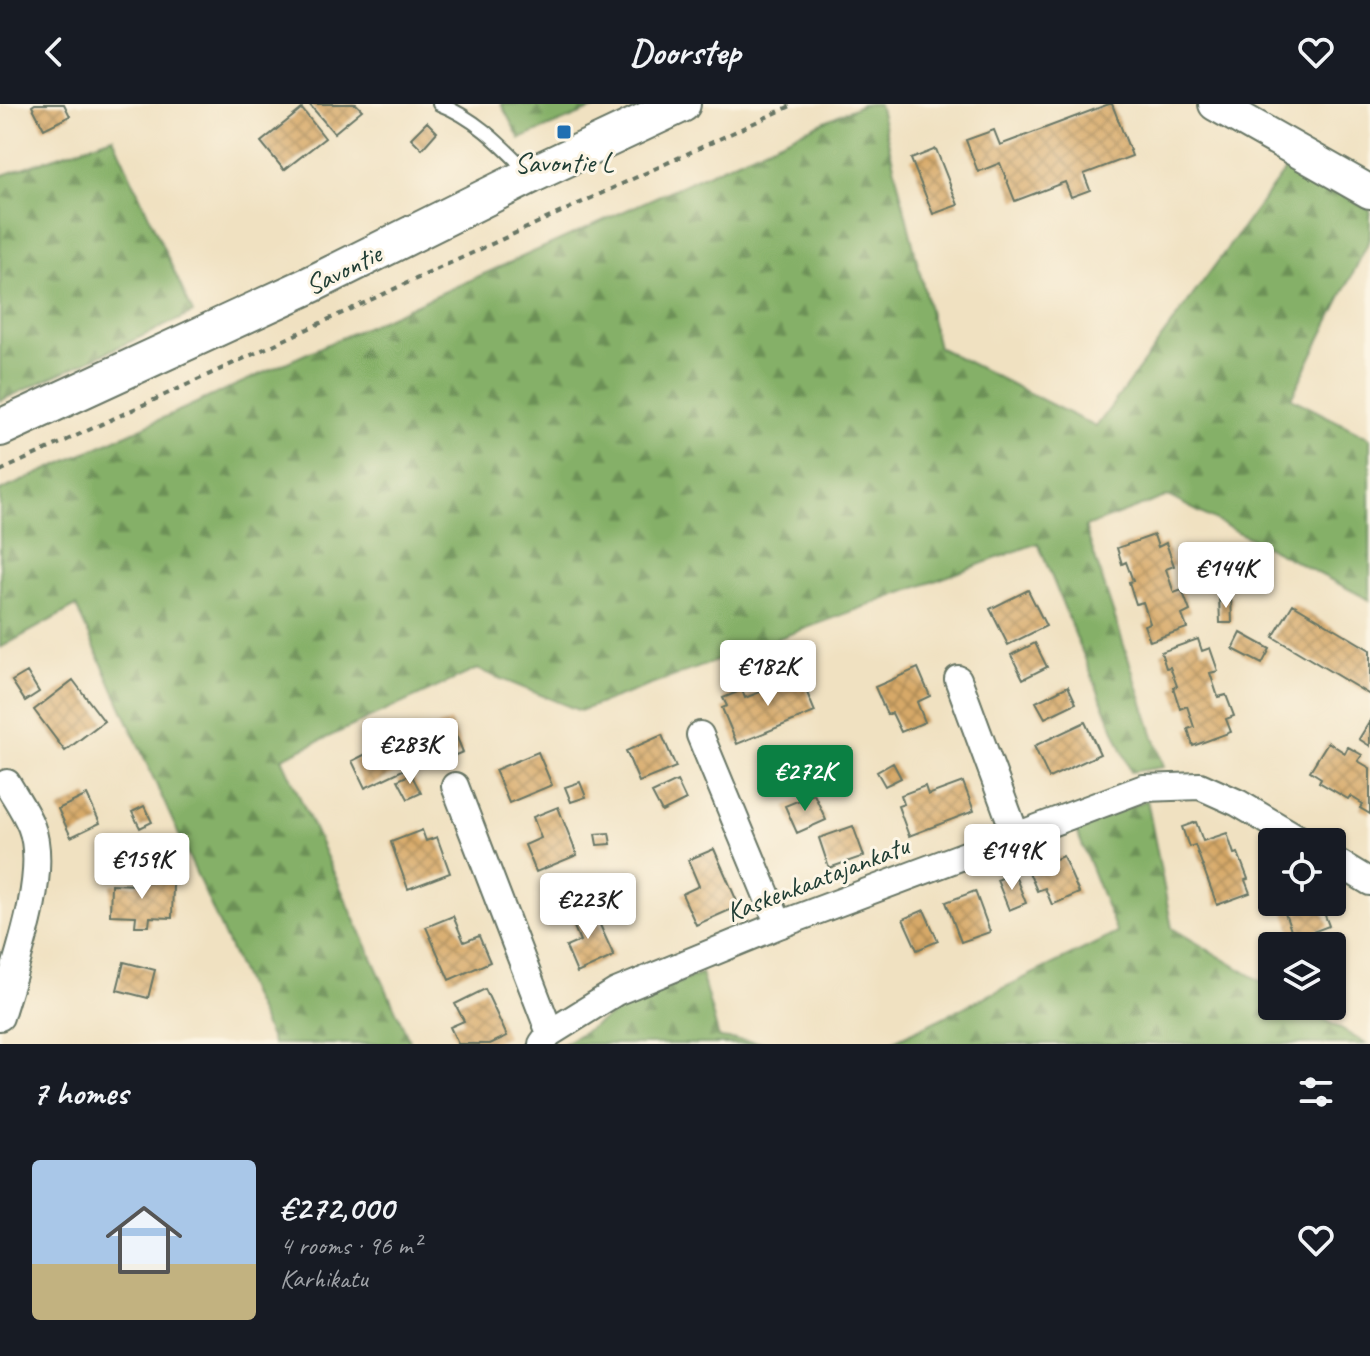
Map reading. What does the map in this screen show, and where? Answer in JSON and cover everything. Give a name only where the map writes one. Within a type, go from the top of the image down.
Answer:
[{"type":"main road","name":"Savontie","points":[[0,428],[312,284],[682,104]]},
{"type":"street","points":[[1215,104],[1370,192]]},
{"type":"street","points":[[958,679],[1016,836]]},
{"type":"street","points":[[700,735],[779,925]]},
{"type":"street","points":[[0,1017],[30,914],[38,857],[31,827],[7,783]]},
{"type":"street","points":[[455,786],[546,1038]]},
{"type":"street","name":"Kaskenkaatajankatu","points":[[546,1038],[616,992],[779,925],[1144,788],[1200,786],[1238,803],[1280,828]]},
{"type":"street","points":[[1346,867],[1370,882]]},
{"type":"lane","points":[[439,104],[457,111],[492,137],[531,175]]},
{"type":"path","points":[[0,471],[795,104]]},
{"type":"green space","points":[[501,104],[605,104],[520,139]]},
{"type":"green space","points":[[863,104],[879,104],[938,347],[1096,427],[1288,166],[1370,210],[1370,239],[1291,398],[1370,438],[1370,600],[1168,496],[1085,527],[1164,767],[1131,772],[1038,543],[580,711],[477,669],[282,758],[411,1044],[273,1044],[76,606],[0,648],[0,491]]},
{"type":"green space","points":[[113,137],[193,313],[0,401],[0,176]]},
{"type":"green space","points":[[1147,800],[1172,928],[1258,980],[1258,1020],[1326,1020],[1366,1044],[888,1044],[1117,933],[1076,829]]},
{"type":"green space","points":[[701,973],[719,1038],[776,1044],[563,1044],[627,1006]]},
{"type":"building","points":[[64,104],[70,116],[44,129],[32,106]]},
{"type":"building","points":[[309,104],[356,104],[362,110],[334,133]]},
{"type":"building","points":[[1112,104],[1132,156],[1084,174],[1090,190],[1071,197],[1065,182],[1015,201],[1000,163],[978,172],[966,140],[994,130],[1000,145]]},
{"type":"building","points":[[302,109],[325,138],[284,170],[261,142]]},
{"type":"building","points":[[427,122],[437,132],[422,149],[411,138]]},
{"type":"building","points":[[936,149],[958,205],[933,214],[911,159]]},
{"type":"building","points":[[1154,535],[1158,547],[1166,543],[1174,566],[1166,569],[1174,593],[1182,590],[1190,611],[1182,615],[1187,628],[1150,641],[1144,625],[1150,623],[1143,602],[1136,604],[1129,582],[1133,581],[1126,562],[1122,564],[1117,548]]},
{"type":"building","points":[[1028,590],[1046,626],[1008,645],[990,609]]},
{"type":"building","points":[[1231,596],[1232,623],[1220,623],[1219,597]]},
{"type":"building","points":[[1293,604],[1370,650],[1370,695],[1273,637]]},
{"type":"building","points":[[1241,633],[1270,649],[1262,664],[1233,649]]},
{"type":"building","points":[[1198,639],[1202,651],[1210,648],[1218,671],[1210,673],[1218,697],[1226,695],[1234,716],[1226,719],[1231,732],[1193,746],[1188,729],[1194,727],[1187,706],[1180,709],[1173,687],[1177,686],[1161,652]]},
{"type":"building","points":[[1035,643],[1047,667],[1023,679],[1011,655]]},
{"type":"building","points":[[796,666],[815,712],[737,744],[722,708],[727,706],[723,698],[742,690],[745,698],[785,682],[781,672]]},
{"type":"building","points":[[918,668],[930,696],[917,702],[925,722],[901,732],[892,713],[887,715],[875,687]]},
{"type":"building","points":[[27,672],[39,692],[25,701],[12,681]]},
{"type":"building","points":[[73,680],[104,721],[65,751],[34,710]]},
{"type":"building","points":[[1068,686],[1076,703],[1045,718],[1036,702]]},
{"type":"building","points":[[450,721],[463,752],[446,759],[433,728]]},
{"type":"building","points":[[1370,721],[1370,746],[1359,739]]},
{"type":"building","points":[[1085,722],[1100,754],[1049,778],[1034,746]]},
{"type":"building","points":[[662,735],[676,767],[639,782],[626,751]]},
{"type":"building","points":[[394,740],[407,768],[365,788],[352,761]]},
{"type":"building","points":[[1328,742],[1345,753],[1348,747],[1362,755],[1358,761],[1370,768],[1370,814],[1360,808],[1363,804],[1319,782],[1321,778],[1310,771]]},
{"type":"building","points":[[538,752],[552,785],[509,803],[495,770]]},
{"type":"building","points":[[893,763],[901,778],[885,786],[877,772]]},
{"type":"building","points":[[411,774],[421,793],[408,799],[398,780]]},
{"type":"building","points":[[677,781],[686,800],[662,812],[652,793]]},
{"type":"building","points":[[580,782],[586,797],[571,802],[565,787]]},
{"type":"building","points":[[963,782],[974,811],[909,836],[898,806],[904,804],[901,795],[925,786],[928,795]]},
{"type":"building","points":[[814,794],[826,820],[797,833],[785,806]]},
{"type":"building","points":[[87,795],[100,823],[71,837],[58,809]]},
{"type":"building","points":[[144,806],[152,822],[140,828],[132,812]]},
{"type":"building","points":[[558,807],[577,855],[536,872],[525,845],[541,838],[533,817]]},
{"type":"building","points":[[1196,822],[1203,841],[1227,833],[1248,879],[1245,880],[1250,893],[1217,905],[1195,845],[1189,847],[1182,827]]},
{"type":"building","points":[[853,826],[864,856],[829,868],[819,838]]},
{"type":"building","points":[[422,830],[426,841],[437,837],[450,873],[408,889],[391,842]]},
{"type":"building","points":[[609,833],[611,844],[597,845],[595,834]]},
{"type":"building","points":[[714,849],[739,906],[696,925],[682,894],[699,886],[688,860]]},
{"type":"building","points":[[1063,856],[1079,893],[1052,905],[1045,888],[1037,891],[1028,870]]},
{"type":"building","points":[[1014,873],[1026,903],[1009,910],[997,880]]},
{"type":"building","points":[[137,881],[173,883],[172,918],[150,917],[149,926],[135,926],[136,916],[110,915],[111,884],[137,885]]},
{"type":"building","points":[[975,891],[990,932],[961,942],[946,902]]},
{"type":"building","points":[[591,905],[614,956],[577,973],[566,947],[580,941],[569,915]]},
{"type":"building","points":[[924,910],[938,941],[917,950],[903,919]]},
{"type":"building","points":[[453,916],[464,942],[479,936],[490,962],[449,980],[426,927]]},
{"type":"building","points":[[1286,916],[1325,916],[1329,926],[1313,932],[1292,932]]},
{"type":"building","points":[[124,962],[155,970],[148,998],[117,990]]},
{"type":"building","points":[[485,989],[507,1036],[490,1044],[458,1044],[450,1027],[464,1021],[455,1004]]},
{"type":"place","name":"Savontie L","points":[[564,132]]}]
